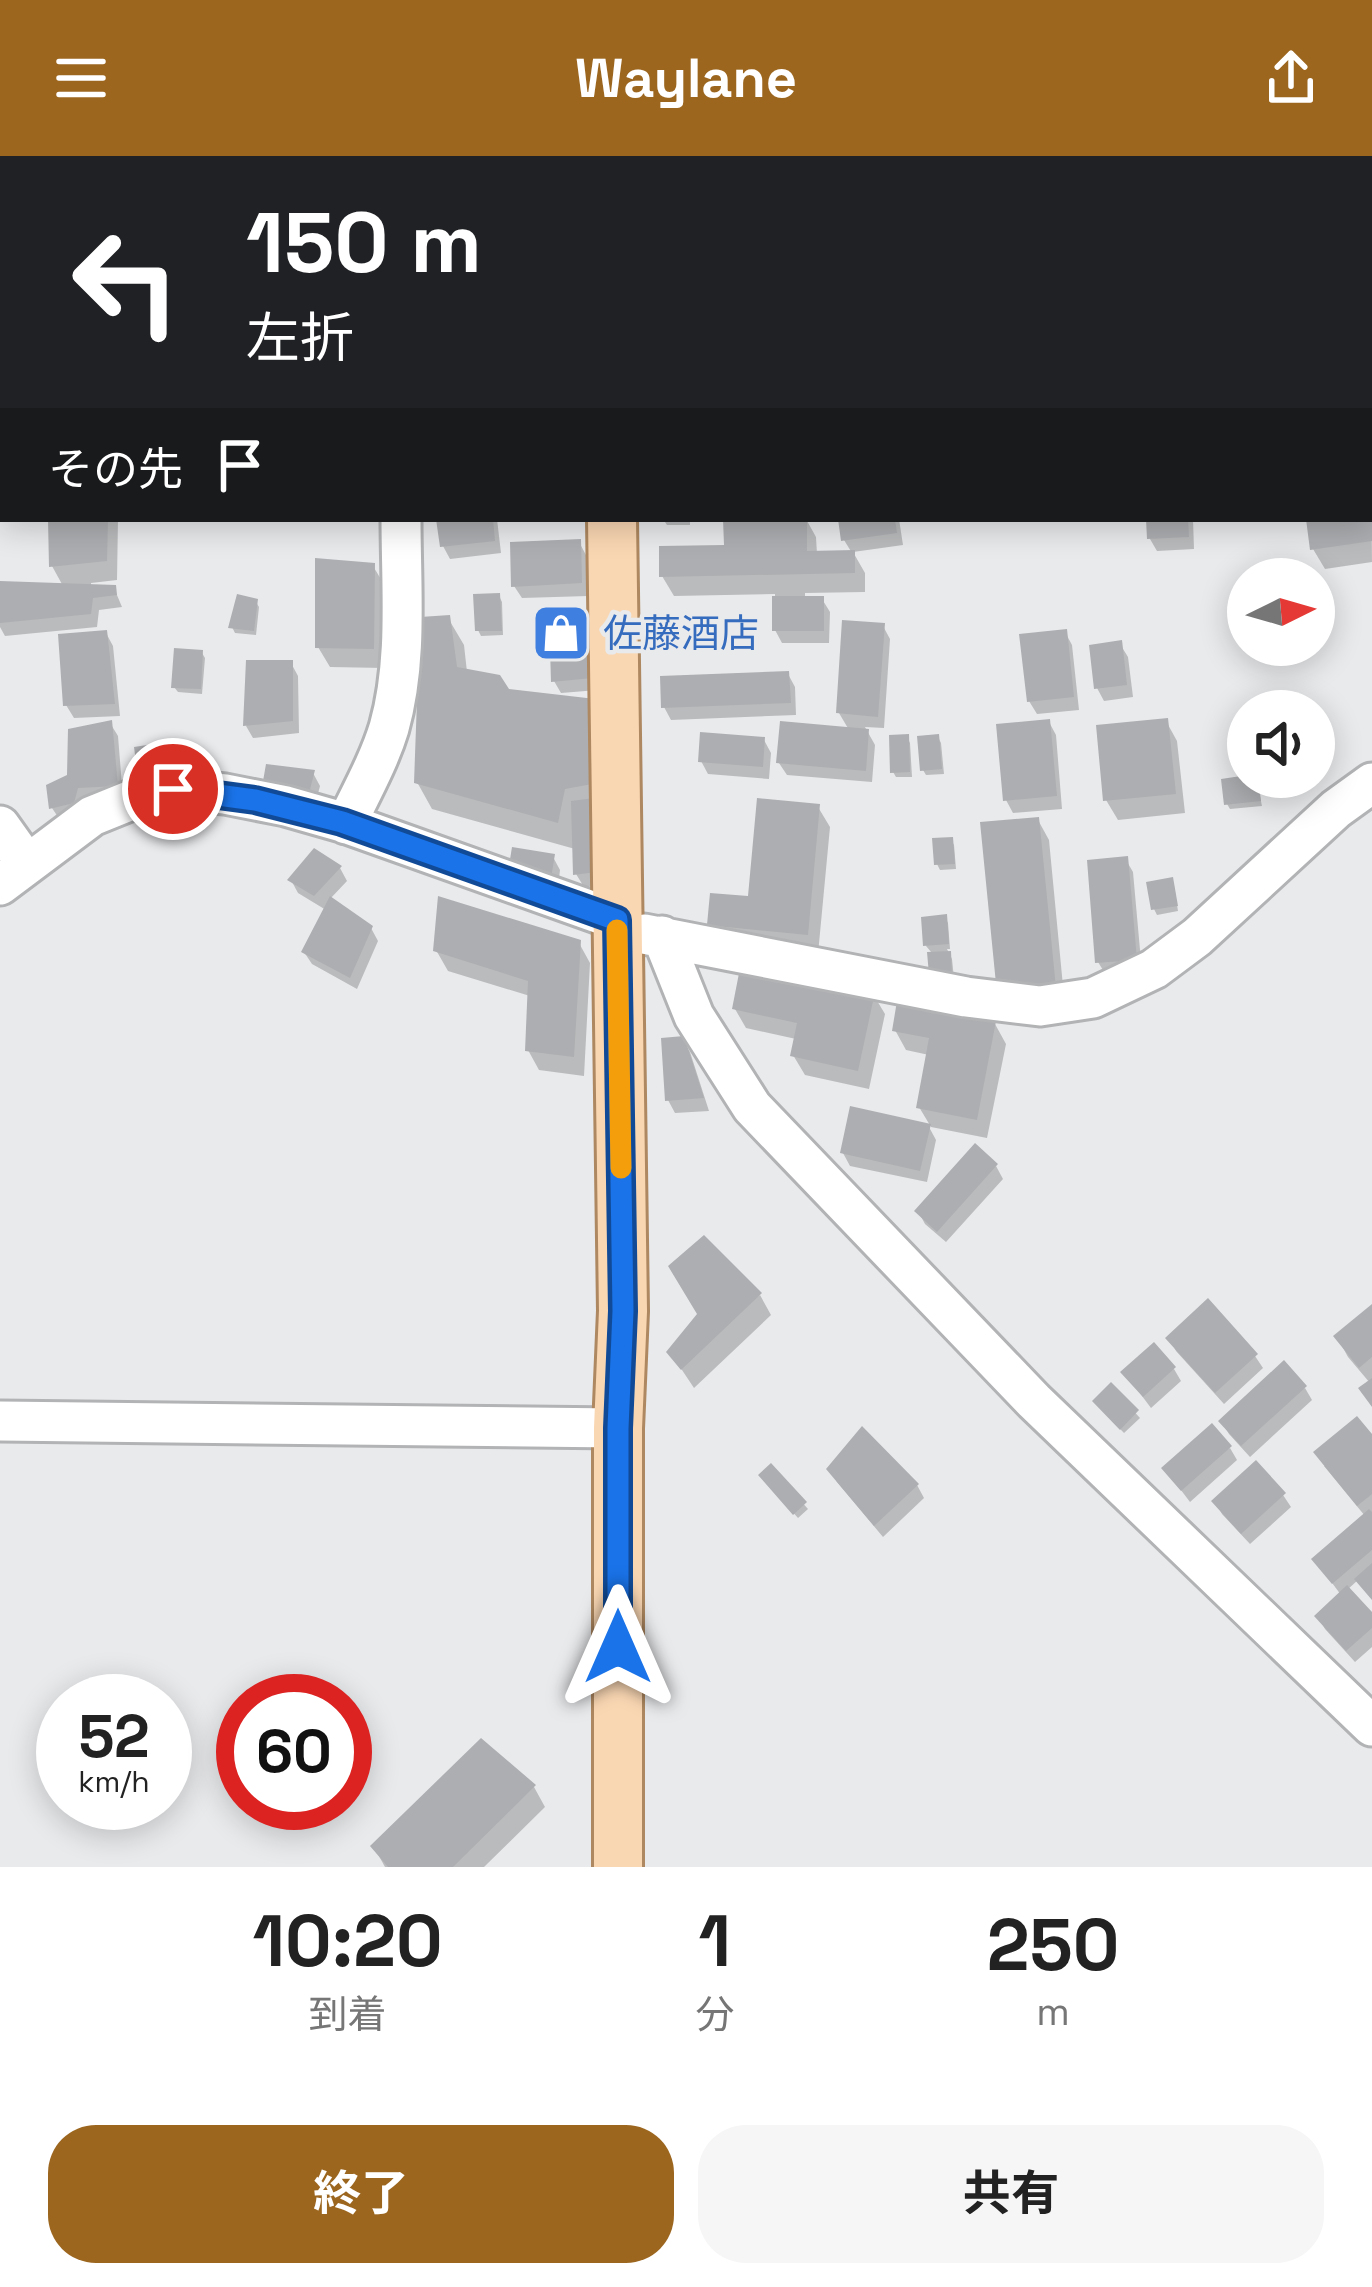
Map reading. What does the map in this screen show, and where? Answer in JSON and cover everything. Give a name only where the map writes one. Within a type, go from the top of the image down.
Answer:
[{"type":"main road","points":[[612,522],[632,929],[618,1428],[618,1867]]},
{"type":"street","points":[[346,824],[388,729],[397,690],[401,522]]},
{"type":"street","points":[[0,826],[14,875],[92,816],[173,789],[225,794],[346,824],[632,929],[966,997],[1040,1006],[1093,998],[1154,969],[1196,938],[1336,809],[1372,783]]},
{"type":"street","points":[[632,929],[752,1107],[1034,1401],[1372,1726]]},
{"type":"street","points":[[0,1421],[618,1428]]},
{"type":"building","points":[[48,522],[108,522],[107,561],[49,567]]},
{"type":"building","points":[[436,522],[493,522],[495,541],[440,547]]},
{"type":"building","points":[[723,522],[807,522],[807,551],[855,550],[855,573],[659,577],[659,546],[724,545]]},
{"type":"building","points":[[838,522],[895,522],[897,533],[841,541]]},
{"type":"building","points":[[1146,522],[1188,522],[1189,537],[1147,539]]},
{"type":"building","points":[[1306,522],[1372,522],[1372,541],[1310,550]]},
{"type":"building","points":[[581,539],[582,583],[511,587],[510,542]]},
{"type":"building","points":[[315,558],[375,563],[374,649],[315,648]]},
{"type":"building","points":[[0,581],[116,585],[117,595],[93,598],[91,614],[0,623]]},
{"type":"building","points":[[500,593],[502,631],[475,631],[473,594]]},
{"type":"building","points":[[237,594],[258,599],[254,631],[228,628]]},
{"type":"building","points":[[772,596],[824,596],[824,631],[772,631]]},
{"type":"building","points":[[581,613],[583,637],[594,637],[592,678],[551,682],[549,614]]},
{"type":"building","points":[[450,615],[457,667],[500,675],[509,689],[604,700],[592,784],[565,789],[558,823],[414,783],[420,617]]},
{"type":"building","points":[[842,620],[885,623],[878,717],[836,713]]},
{"type":"building","points":[[1067,629],[1074,697],[1027,702],[1019,634]]},
{"type":"building","points":[[107,630],[115,704],[63,706],[58,634]]},
{"type":"building","points":[[1122,640],[1127,685],[1094,689],[1089,645]]},
{"type":"building","points":[[174,648],[203,650],[201,689],[171,688]]},
{"type":"building","points":[[246,660],[293,660],[293,721],[243,726]]},
{"type":"building","points":[[789,671],[791,703],[661,708],[660,676]]},
{"type":"building","points":[[1168,718],[1176,794],[1103,801],[1096,725]]},
{"type":"building","points":[[1050,719],[1057,796],[1003,801],[996,724]]},
{"type":"building","points":[[112,720],[118,786],[78,788],[74,803],[49,809],[46,785],[67,775],[68,729]]},
{"type":"building","points":[[780,721],[869,729],[866,771],[776,763]]},
{"type":"building","points":[[700,732],[765,737],[763,767],[698,762]]},
{"type":"building","points":[[909,734],[910,772],[890,773],[889,735]]},
{"type":"building","points":[[939,734],[942,769],[920,771],[917,736]]},
{"type":"building","points":[[160,743],[163,766],[137,770],[134,747]]},
{"type":"building","points":[[266,764],[315,770],[308,797],[262,787]]},
{"type":"building","points":[[1227,778],[1227,798],[1261,801],[1224,805],[1221,779]]},
{"type":"building","points":[[602,797],[604,871],[573,875],[571,801]]},
{"type":"building","points":[[757,798],[820,804],[808,935],[707,925],[710,893],[748,896]]},
{"type":"building","points":[[1039,817],[1056,988],[997,994],[980,822]]},
{"type":"building","points":[[953,837],[955,864],[934,865],[932,838]]},
{"type":"building","points":[[512,847],[555,854],[550,884],[508,872]]},
{"type":"building","points":[[314,848],[342,866],[314,896],[287,880]]},
{"type":"building","points":[[1128,856],[1137,960],[1095,963],[1087,860]]},
{"type":"building","points":[[1173,877],[1178,906],[1151,910],[1146,882]]},
{"type":"building","points":[[330,896],[373,926],[350,978],[301,952]]},
{"type":"building","points":[[438,896],[581,940],[574,1057],[525,1051],[528,981],[433,951]]},
{"type":"building","points":[[947,914],[949,944],[923,946],[921,917]]},
{"type":"building","points":[[951,951],[952,974],[929,975],[927,952]]},
{"type":"building","points":[[741,963],[875,992],[858,1071],[790,1056],[797,1023],[732,1009]]},
{"type":"building","points":[[897,1001],[996,1021],[977,1120],[916,1108],[929,1038],[892,1031]]},
{"type":"building","points":[[684,1036],[704,1098],[665,1101],[661,1038]]},
{"type":"building","points":[[850,1106],[931,1124],[920,1171],[840,1153]]},
{"type":"building","points":[[975,1143],[998,1164],[937,1232],[914,1211]]},
{"type":"building","points":[[704,1235],[762,1293],[681,1370],[666,1352],[697,1314],[668,1266]]},
{"type":"building","points":[[1208,1298],[1258,1354],[1215,1393],[1165,1338]]},
{"type":"building","points":[[1372,1304],[1372,1357],[1359,1368],[1333,1336]]},
{"type":"building","points":[[1154,1342],[1176,1367],[1143,1397],[1120,1372]]},
{"type":"building","points":[[1284,1360],[1307,1386],[1241,1446],[1218,1421]]},
{"type":"building","points":[[1372,1378],[1372,1407],[1358,1388]]},
{"type":"building","points":[[1111,1382],[1139,1410],[1120,1430],[1092,1401]]},
{"type":"building","points":[[1357,1416],[1372,1434],[1372,1494],[1357,1506],[1313,1452]]},
{"type":"building","points":[[1212,1423],[1232,1446],[1181,1491],[1161,1468]]},
{"type":"building","points":[[862,1426],[919,1484],[874,1526],[826,1469]]},
{"type":"building","points":[[1256,1460],[1286,1493],[1241,1534],[1211,1501]]},
{"type":"building","points":[[771,1463],[807,1502],[793,1515],[758,1475]]},
{"type":"building","points":[[1369,1509],[1372,1550],[1332,1584],[1311,1559]]},
{"type":"building","points":[[1372,1563],[1372,1600],[1354,1579]]},
{"type":"building","points":[[1347,1585],[1372,1612],[1372,1628],[1346,1651],[1314,1616]]},
{"type":"building","points":[[481,1738],[536,1785],[453,1867],[388,1867],[370,1846]]},
{"type":"slow traffic","points":[[617,930],[621,1168]]},
{"type":"place","name":"佐藤酒店","points":[[561,633]]},
{"type":"route","points":[[173,789],[225,794],[342,822],[617,920],[623,1311],[618,1647]]}]
